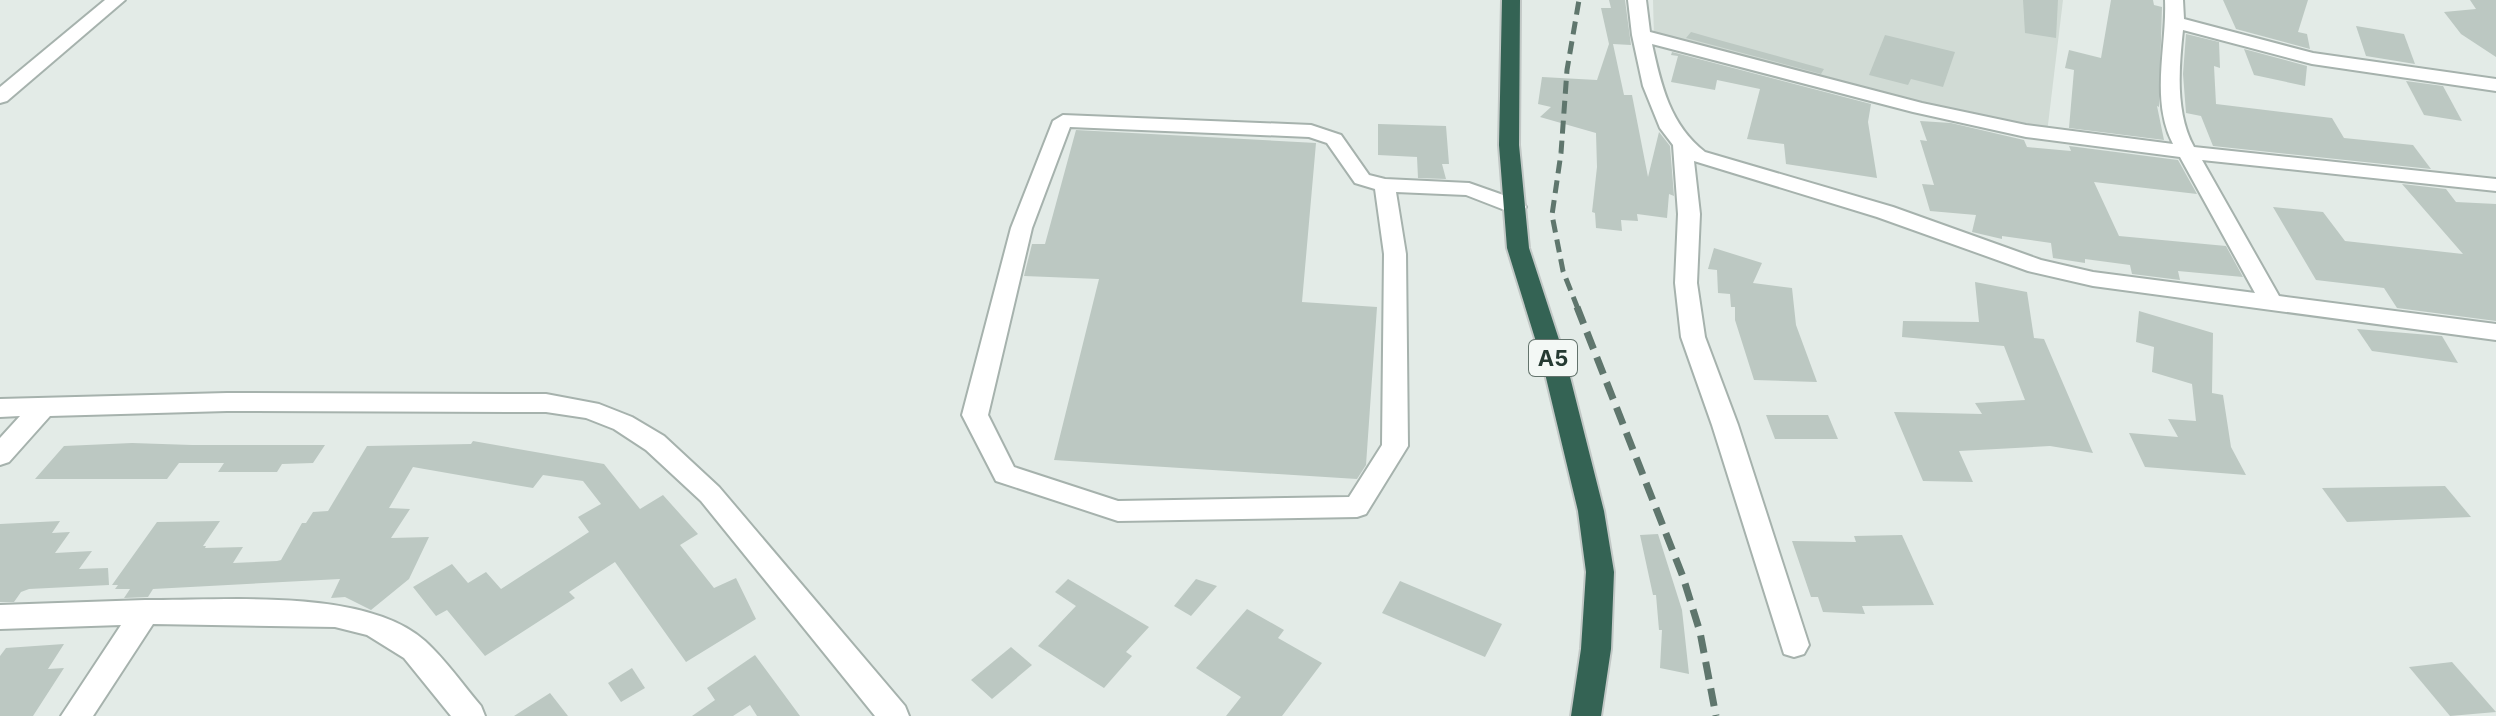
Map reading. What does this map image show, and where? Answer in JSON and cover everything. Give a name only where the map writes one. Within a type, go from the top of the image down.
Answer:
[{"type":"highway","name":"A5","points":[[1511,0],[1509,145],[1518,248],[1554,361],[1591,511],[1600,572],[1596,649],[1586,716]]},
{"type":"street","points":[[0,97],[116,0]]},
{"type":"street","points":[[1637,0],[1641,35],[1656,95],[1682,147],[1689,214],[1686,283],[1693,337],[1725,425],[1794,645]]},
{"type":"street","points":[[2174,0],[2170,65],[2174,119],[2186,150],[2273,305]]},
{"type":"street","points":[[2175,22],[2312,58],[2496,85]]},
{"type":"street","points":[[1641,35],[1985,123],[2267,162],[2496,185]]},
{"type":"street","points":[[1385,185],[1395,254],[1395,446],[1357,507],[1118,511],[1005,474],[975,415],[1006,282],[1045,157],[1063,121],[1311,131],[1334,139],[1362,179],[1385,185],[1469,189],[1515,207]]},
{"type":"street","points":[[1682,147],[1698,156],[1885,212],[2036,266],[2093,279],[2496,332]]},
{"type":"street","points":[[0,408],[275,402],[546,403],[590,410],[623,423],[655,443],[710,494],[894,716]]},
{"type":"street","points":[[0,455],[41,409]]},
{"type":"street","points":[[76,716],[145,612]]},
{"type":"street","points":[[0,617],[145,612],[335,615],[375,625],[414,649],[470,716]]},
{"type":"shaded area","points":[[1653,0],[2063,0],[2047,133],[1990,123],[1654,37]]},
{"type":"building","points":[[1609,0],[1625,0],[1631,45],[1613,44],[1624,95],[1632,95],[1648,177],[1659,132],[1670,146],[1674,196],[1669,194],[1667,218],[1637,214],[1638,221],[1621,220],[1622,231],[1596,228],[1595,213],[1592,212],[1597,167],[1596,133],[1540,117],[1551,107],[1538,104],[1542,77],[1597,80],[1609,44],[1601,8],[1611,8]]},
{"type":"building","points":[[2023,0],[2058,0],[2056,38],[2025,33]]},
{"type":"building","points":[[2111,0],[2153,0],[2154,5],[2162,7],[2157,106],[2164,140],[2069,128],[2074,70],[2065,68],[2069,50],[2101,58]]},
{"type":"building","points":[[2223,0],[2308,0],[2298,32],[2307,34],[2310,49],[2236,29]]},
{"type":"building","points":[[2470,0],[2496,0],[2496,57],[2461,34],[2444,12],[2476,9]]},
{"type":"building","points":[[2356,26],[2404,34],[2415,64],[2366,56]]},
{"type":"building","points":[[1691,32],[1824,69],[1821,74],[1686,38]]},
{"type":"building","points":[[2186,34],[2219,42],[2220,68],[2214,66],[2216,104],[2332,118],[2344,138],[2413,145],[2431,169],[2213,146],[2201,116],[2186,113],[2183,74]]},
{"type":"building","points":[[1885,35],[1955,52],[1943,87],[1911,79],[1908,85],[1869,75]]},
{"type":"building","points":[[2244,49],[2307,66],[2305,86],[2254,75]]},
{"type":"building","points":[[1672,52],[1871,104],[1868,122],[1877,178],[1786,164],[1784,144],[1747,139],[1760,89],[1717,80],[1715,90],[1671,82],[1678,56],[1671,55]]},
{"type":"building","points":[[2406,81],[2443,86],[2462,121],[2424,115]]},
{"type":"building","points":[[1920,121],[1951,123],[2024,140],[2027,147],[2071,151],[2069,146],[2178,160],[2197,194],[2094,182],[2119,236],[2226,246],[2243,277],[2178,271],[2180,280],[2132,274],[2130,265],[2053,258],[2051,243],[2002,236],[2002,239],[1972,232],[1976,215],[1930,211],[1922,184],[1934,185],[1920,140],[1927,141]]},
{"type":"building","points":[[1378,124],[1446,126],[1449,164],[1442,164],[1446,179],[1418,178],[1417,157],[1378,155]]},
{"type":"building","points":[[1076,130],[1316,143],[1302,302],[1377,307],[1366,465],[1357,479],[1054,460],[1099,279],[1024,276],[1032,244],[1045,244]]},
{"type":"building","points":[[2402,184],[2446,189],[2456,202],[2496,204],[2496,321],[2397,308],[2384,288],[2316,280],[2273,207],[2323,212],[2345,241],[2463,254]]},
{"type":"building","points":[[1714,248],[1762,263],[1753,283],[1792,288],[1796,325],[1817,382],[1754,380],[1735,320],[1735,307],[1731,307],[1730,294],[1718,293],[1717,270],[1708,269]]},
{"type":"building","points":[[1975,282],[2027,292],[2034,338],[2044,339],[2093,453],[2050,446],[1959,451],[1973,482],[1923,481],[1894,412],[1982,414],[1975,403],[2025,400],[2004,346],[1902,337],[1903,321],[1979,322]]},
{"type":"building","points":[[2139,311],[2213,333],[2212,393],[2223,395],[2231,447],[2246,475],[2145,467],[2129,433],[2178,437],[2168,419],[2196,421],[2192,384],[2152,372],[2154,347],[2136,342]]},
{"type":"building","points":[[2357,329],[2442,336],[2458,363],[2372,351]]},
{"type":"building","points":[[1766,415],[1828,415],[1838,439],[1775,439]]},
{"type":"building","points":[[473,441],[604,464],[640,509],[663,495],[698,534],[680,545],[714,588],[736,578],[756,619],[686,662],[615,562],[569,592],[575,598],[485,656],[447,610],[436,616],[413,587],[452,564],[468,583],[486,572],[501,589],[589,532],[578,517],[601,504],[583,481],[543,475],[533,488],[413,467],[389,508],[410,509],[391,538],[429,537],[409,579],[371,610],[345,597],[331,598],[340,579],[153,589],[148,597],[124,598],[130,589],[115,589],[118,585],[112,585],[157,522],[220,521],[203,546],[205,548],[243,547],[233,563],[281,560],[302,523],[306,523],[313,512],[328,511],[367,446],[471,444]]},
{"type":"building","points":[[132,443],[325,445],[313,463],[282,464],[277,472],[218,472],[224,463],[179,463],[167,479],[35,479],[64,446]]},
{"type":"building","points":[[2445,486],[2471,517],[2347,522],[2322,488]]},
{"type":"building","points":[[60,521],[52,533],[70,532],[55,553],[92,551],[79,569],[108,568],[109,585],[29,589],[21,592],[14,602],[0,602],[0,524]]},
{"type":"building","points":[[1658,534],[1682,610],[1689,674],[1660,668],[1662,630],[1659,630],[1656,595],[1653,595],[1640,535]]},
{"type":"building","points":[[1902,535],[1934,605],[1862,606],[1865,614],[1823,612],[1818,597],[1811,597],[1792,541],[1856,542],[1854,536]]},
{"type":"building","points":[[1068,579],[1149,627],[1126,652],[1132,656],[1104,688],[1038,646],[1076,606],[1055,592]]},
{"type":"building","points":[[1196,579],[1217,586],[1191,616],[1174,606]]},
{"type":"building","points":[[1400,581],[1502,624],[1485,657],[1382,613]]},
{"type":"building","points":[[1247,609],[1284,630],[1278,638],[1322,663],[1282,716],[1226,716],[1241,697],[1196,668]]},
{"type":"building","points":[[64,644],[48,669],[64,668],[33,716],[0,716],[0,656],[6,648]]},
{"type":"building","points":[[1011,647],[1032,665],[992,699],[971,680]]},
{"type":"building","points":[[755,655],[800,716],[757,716],[750,705],[733,716],[692,716],[715,700],[707,688]]},
{"type":"building","points":[[2452,662],[2496,712],[2450,716],[2409,667]]},
{"type":"building","points":[[632,668],[645,688],[621,702],[608,683]]},
{"type":"building","points":[[550,693],[568,716],[514,716]]},
{"type":"railway","points":[[1578,309],[1563,271],[1552,215],[1561,153],[1567,70],[1579,0]]},
{"type":"railway","points":[[1577,307],[1683,577],[1700,632],[1716,716]]}]
